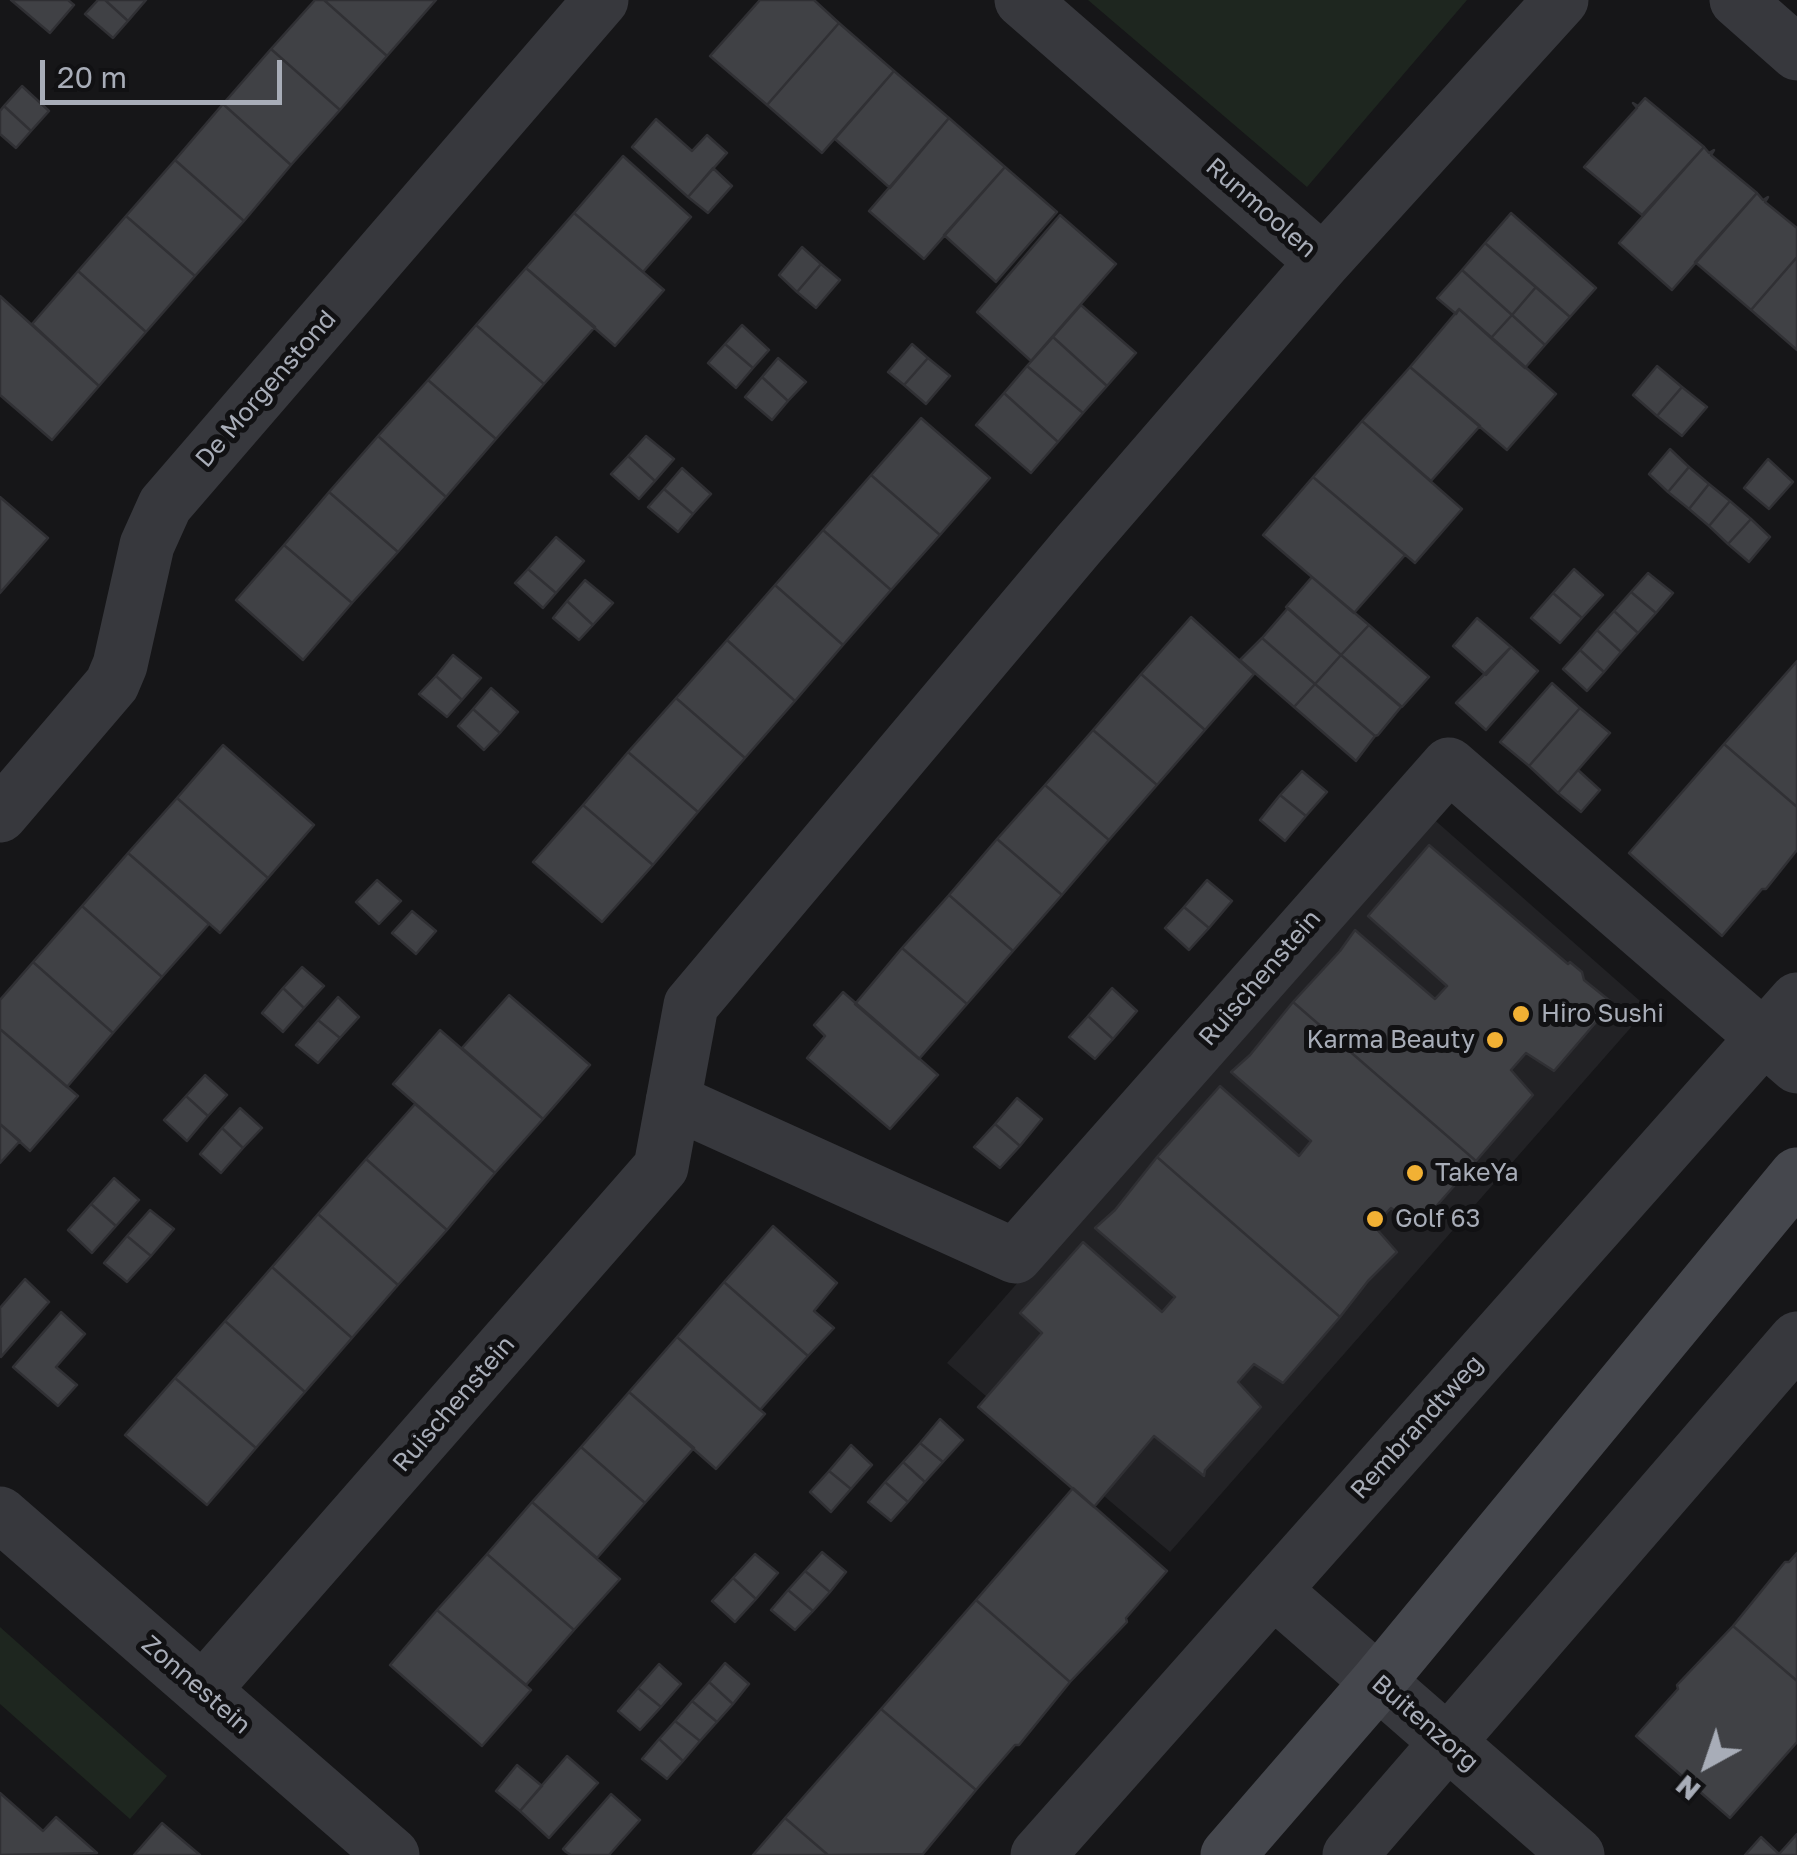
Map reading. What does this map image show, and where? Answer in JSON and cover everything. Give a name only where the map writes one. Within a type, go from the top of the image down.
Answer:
[{"type":"street","name":"De Morgenstond","points":[[0,815],[112,684],[120,666],[147,545],[165,505],[601,0]]},
{"type":"street","name":"Runmoolen","points":[[1022,0],[1323,262],[1560,0]]},
{"type":"street","points":[[1737,0],[1797,53]]},
{"type":"street","name":"Ruischenstein","points":[[202,1690],[661,1167],[691,1005],[1079,544],[1323,262]]},
{"type":"street","name":"Ruischenstein","points":[[673,1101],[1016,1256],[1449,765],[1786,1034]]},
{"type":"street","name":"Rembrandtweg","points":[[1038,1855],[1273,1590],[1786,1034]]},
{"type":"street","points":[[1228,1855],[1378,1682],[1797,1174]]},
{"type":"street","points":[[1350,1855],[1797,1339]]},
{"type":"street","name":"Zonnestein","points":[[0,1514],[392,1855]]},
{"type":"street","name":"Buitenzorg","points":[[1273,1590],[1577,1855]]},
{"type":"shaded area","points":[[1088,0],[1467,0],[1307,187]]},
{"type":"shaded area","points":[[1429,815],[1648,1008],[1170,1552],[947,1363]]},
{"type":"shaded area","points":[[0,1627],[167,1776],[130,1819],[0,1704]]},
{"type":"building","points":[[11,0],[68,0],[74,5],[50,33]]},
{"type":"building","points":[[98,0],[105,0],[128,21],[113,38],[85,14]]},
{"type":"building","points":[[105,0],[146,0],[128,21]]},
{"type":"building","points":[[315,0],[324,0],[387,56],[340,110],[271,49]]},
{"type":"building","points":[[324,0],[436,0],[387,56]]},
{"type":"building","points":[[760,0],[814,0],[839,23],[767,105],[710,56]]},
{"type":"building","points":[[839,23],[894,71],[822,153],[767,105]]},
{"type":"building","points":[[271,49],[340,110],[291,165],[223,104]]},
{"type":"building","points":[[894,71],[949,118],[890,188],[835,139]]},
{"type":"building","points":[[22,86],[49,111],[31,131],[4,106]]},
{"type":"building","points":[[1645,98],[1704,147],[1642,215],[1584,167],[1637,108],[1633,103],[1638,106]]},
{"type":"building","points":[[223,104],[291,165],[244,221],[175,160]]},
{"type":"building","points":[[4,106],[31,131],[16,148],[0,134],[0,111]]},
{"type":"building","points":[[949,118],[1005,167],[924,259],[869,211]]},
{"type":"building","points":[[656,119],[692,151],[707,135],[727,153],[688,197],[632,147]]},
{"type":"building","points":[[1704,147],[1709,153],[1714,150],[1711,155],[1757,193],[1672,290],[1619,243]]},
{"type":"building","points":[[623,156],[691,217],[643,272],[574,213]]},
{"type":"building","points":[[175,160],[244,221],[195,276],[126,216]]},
{"type":"building","points":[[1005,167],[1057,212],[996,282],[944,235]]},
{"type":"building","points":[[713,168],[732,186],[708,213],[688,197]]},
{"type":"building","points":[[1757,193],[1763,200],[1768,197],[1765,202],[1797,228],[1797,257],[1751,310],[1695,262]]},
{"type":"building","points":[[574,213],[664,290],[615,346],[526,268]]},
{"type":"building","points":[[1511,213],[1596,288],[1570,317],[1485,243]]},
{"type":"building","points":[[1060,215],[1116,264],[1031,361],[977,312]]},
{"type":"building","points":[[126,216],[195,276],[146,332],[78,271]]},
{"type":"building","points":[[1485,243],[1536,287],[1512,315],[1462,270]]},
{"type":"building","points":[[802,247],[821,264],[797,292],[779,275]]},
{"type":"building","points":[[1797,257],[1797,350],[1751,310]]},
{"type":"building","points":[[821,264],[840,280],[816,308],[797,292]]},
{"type":"building","points":[[526,268],[595,327],[544,384],[476,325]]},
{"type":"building","points":[[1462,270],[1512,315],[1491,338],[1459,309],[1456,314],[1437,298]]},
{"type":"building","points":[[78,271],[146,332],[99,386],[32,324]]},
{"type":"building","points":[[1536,287],[1570,317],[1545,345],[1512,315]]},
{"type":"building","points":[[0,296],[99,386],[52,440],[0,395]]},
{"type":"building","points":[[1081,305],[1136,353],[1107,386],[1053,337]]},
{"type":"building","points":[[1459,309],[1556,394],[1507,450],[1410,367]]},
{"type":"building","points":[[1512,315],[1545,345],[1525,368],[1491,338]]},
{"type":"building","points":[[476,325],[544,384],[496,439],[428,380]]},
{"type":"building","points":[[742,325],[769,350],[753,368],[725,344]]},
{"type":"building","points":[[1053,337],[1107,386],[1083,413],[1027,366]]},
{"type":"building","points":[[725,344],[753,368],[736,388],[708,363]]},
{"type":"building","points":[[912,344],[928,358],[904,385],[888,372]]},
{"type":"building","points":[[778,358],[806,382],[788,401],[762,377]]},
{"type":"building","points":[[928,358],[950,376],[926,404],[904,385]]},
{"type":"building","points":[[1027,366],[1083,413],[1058,442],[1004,393]]},
{"type":"building","points":[[1657,366],[1682,387],[1657,416],[1633,395]]},
{"type":"building","points":[[1410,367],[1480,426],[1431,481],[1362,421]]},
{"type":"building","points":[[762,377],[788,401],[772,420],[745,397]]},
{"type":"building","points":[[428,380],[496,439],[446,497],[378,436]]},
{"type":"building","points":[[1682,387],[1707,407],[1682,436],[1657,416]]},
{"type":"building","points":[[1004,393],[1058,442],[1031,473],[976,425]]},
{"type":"building","points":[[921,418],[990,478],[940,535],[871,475]]},
{"type":"building","points":[[1362,421],[1462,509],[1415,563],[1313,477]]},
{"type":"building","points":[[378,436],[446,497],[398,552],[329,492]]},
{"type":"building","points":[[646,436],[674,459],[655,481],[628,456]]},
{"type":"building","points":[[1670,449],[1689,467],[1668,492],[1649,474]]},
{"type":"building","points":[[628,456],[655,481],[639,499],[611,474]]},
{"type":"building","points":[[1768,459],[1793,482],[1769,509],[1744,488]]},
{"type":"building","points":[[1689,467],[1709,484],[1689,509],[1668,492]]},
{"type":"building","points":[[682,468],[711,494],[693,514],[664,489]]},
{"type":"building","points":[[871,475],[940,535],[891,590],[823,530]]},
{"type":"building","points":[[1313,477],[1405,555],[1354,613],[1263,535]]},
{"type":"building","points":[[1709,484],[1730,501],[1709,526],[1689,509]]},
{"type":"building","points":[[664,489],[693,514],[678,532],[648,507]]},
{"type":"building","points":[[329,492],[398,552],[352,603],[284,545]]},
{"type":"building","points":[[0,497],[48,538],[0,593]]},
{"type":"building","points":[[1730,501],[1751,519],[1728,544],[1709,526]]},
{"type":"building","points":[[1751,519],[1770,537],[1749,562],[1728,544]]},
{"type":"building","points":[[823,530],[891,590],[843,645],[775,585]]},
{"type":"building","points":[[556,537],[584,561],[556,593],[528,569]]},
{"type":"building","points":[[284,545],[352,603],[303,660],[236,600]]},
{"type":"building","points":[[528,569],[556,593],[543,608],[515,583]]},
{"type":"building","points":[[1574,569],[1603,595],[1582,618],[1553,593]]},
{"type":"building","points":[[1648,573],[1673,593],[1656,613],[1631,592]]},
{"type":"building","points":[[1312,577],[1369,625],[1341,655],[1286,607]]},
{"type":"building","points":[[585,580],[613,603],[593,625],[567,601]]},
{"type":"building","points":[[775,585],[843,645],[795,701],[727,640]]},
{"type":"building","points":[[1631,592],[1656,613],[1638,633],[1614,611]]},
{"type":"building","points":[[1553,593],[1582,618],[1560,643],[1531,618]]},
{"type":"building","points":[[567,601],[593,625],[579,640],[553,618]]},
{"type":"building","points":[[1288,608],[1341,655],[1315,684],[1262,638]]},
{"type":"building","points":[[1614,611],[1638,633],[1621,652],[1597,630]]},
{"type":"building","points":[[1191,617],[1254,674],[1205,730],[1141,674]]},
{"type":"building","points":[[1477,618],[1511,647],[1486,675],[1453,646]]},
{"type":"building","points":[[1369,625],[1429,677],[1402,707],[1341,655]]},
{"type":"building","points":[[1597,630],[1621,652],[1604,672],[1580,650]]},
{"type":"building","points":[[1262,638],[1315,684],[1294,707],[1240,660]]},
{"type":"building","points":[[727,640],[795,701],[745,758],[676,698]]},
{"type":"building","points":[[1511,647],[1538,671],[1486,730],[1456,703]]},
{"type":"building","points":[[1580,650],[1604,672],[1587,691],[1563,669]]},
{"type":"building","points":[[453,655],[481,678],[462,700],[436,676]]},
{"type":"building","points":[[1341,655],[1401,707],[1378,735],[1315,684]]},
{"type":"building","points":[[1797,661],[1797,807],[1724,744]]},
{"type":"building","points":[[1141,674],[1205,730],[1157,785],[1093,730]]},
{"type":"building","points":[[436,676],[462,700],[447,717],[419,694]]},
{"type":"building","points":[[1552,683],[1580,708],[1529,766],[1500,742]]},
{"type":"building","points":[[1315,684],[1375,736],[1356,761],[1294,707]]},
{"type":"building","points":[[491,688],[518,712],[500,733],[473,709]]},
{"type":"building","points":[[676,698],[745,758],[698,812],[628,752]]},
{"type":"building","points":[[1580,708],[1610,733],[1558,793],[1529,766]]},
{"type":"building","points":[[473,709],[500,733],[484,750],[458,726]]},
{"type":"building","points":[[1093,730],[1157,785],[1109,840],[1045,785]]},
{"type":"building","points":[[1724,744],[1797,807],[1797,850],[1722,936],[1629,853]]},
{"type":"building","points":[[223,745],[314,825],[268,878],[177,798]]},
{"type":"building","points":[[628,752],[698,812],[653,865],[583,805]]},
{"type":"building","points":[[1578,770],[1600,790],[1581,812],[1558,793]]},
{"type":"building","points":[[1302,771],[1327,792],[1306,816],[1280,795]]},
{"type":"building","points":[[1045,785],[1109,840],[1062,895],[997,839]]},
{"type":"building","points":[[1280,795],[1306,816],[1285,841],[1260,820]]},
{"type":"building","points":[[177,798],[268,878],[220,933],[128,853]]},
{"type":"building","points":[[583,805],[653,865],[602,922],[533,862]]},
{"type":"building","points":[[997,839],[1062,895],[1013,951],[949,895]]},
{"type":"building","points":[[1429,845],[1582,972],[1584,980],[1615,1005],[1609,1007],[1554,1071],[1526,1053],[1511,1070],[1533,1095],[1476,1161],[1293,1002],[1355,930],[1435,999],[1447,986],[1368,916]]},
{"type":"building","points":[[128,853],[209,924],[162,977],[82,906]]},
{"type":"building","points":[[377,880],[401,901],[379,924],[356,902]]},
{"type":"building","points":[[1207,880],[1232,901],[1209,928],[1184,907]]},
{"type":"building","points":[[949,895],[1013,951],[967,1004],[902,948]]},
{"type":"building","points":[[82,906],[162,977],[113,1033],[33,962]]},
{"type":"building","points":[[1184,907],[1209,928],[1189,950],[1165,928]]},
{"type":"building","points":[[412,911],[436,931],[416,954],[392,933]]},
{"type":"building","points":[[902,948],[967,1004],[919,1059],[855,1004]]},
{"type":"building","points":[[33,962],[113,1033],[67,1087],[0,1029],[0,1000]]},
{"type":"building","points":[[302,967],[324,986],[304,1008],[283,988]]},
{"type":"building","points":[[283,988],[304,1008],[283,1032],[262,1013]]},
{"type":"building","points":[[1112,988],[1137,1011],[1113,1039],[1088,1016]]},
{"type":"building","points":[[843,992],[938,1075],[890,1129],[807,1058],[825,1036],[814,1025]]},
{"type":"building","points":[[509,995],[590,1065],[543,1119],[462,1048]]},
{"type":"building","points":[[338,997],[359,1017],[340,1038],[318,1020]]},
{"type":"building","points":[[1293,1002],[1476,1161],[1418,1227],[1391,1208],[1374,1226],[1397,1252],[1340,1317],[1157,1157],[1220,1086],[1299,1156],[1311,1141],[1231,1072]]},
{"type":"building","points":[[1088,1016],[1113,1039],[1095,1059],[1069,1037]]},
{"type":"building","points":[[318,1020],[340,1038],[318,1063],[296,1045]]},
{"type":"building","points":[[0,1029],[78,1096],[30,1151],[0,1124]]},
{"type":"building","points":[[440,1030],[543,1119],[495,1173],[393,1084]]},
{"type":"building","points":[[205,1075],[227,1095],[208,1116],[186,1096]]},
{"type":"building","points":[[186,1096],[208,1116],[187,1141],[164,1120]]},
{"type":"building","points":[[1017,1098],[1042,1119],[1020,1146],[995,1124]]},
{"type":"building","points":[[415,1104],[495,1173],[447,1230],[366,1159]]},
{"type":"building","points":[[240,1108],[262,1128],[243,1148],[222,1128]]},
{"type":"building","points":[[0,1124],[20,1141],[0,1163]]},
{"type":"building","points":[[995,1124],[1020,1146],[1000,1168],[974,1147]]},
{"type":"building","points":[[222,1128],[243,1148],[221,1173],[200,1154]]},
{"type":"building","points":[[1157,1157],[1340,1317],[1283,1383],[1254,1364],[1238,1382],[1261,1407],[1205,1470],[1204,1476],[1154,1436],[1094,1507],[978,1407],[1042,1333],[1020,1313],[1083,1242],[1162,1312],[1175,1297],[1095,1228],[1115,1210]]},
{"type":"building","points":[[366,1159],[447,1230],[398,1285],[318,1214]]},
{"type":"building","points":[[114,1178],[139,1200],[116,1226],[91,1204]]},
{"type":"building","points":[[91,1204],[116,1226],[92,1253],[68,1230]]},
{"type":"building","points":[[150,1210],[174,1229],[151,1256],[127,1236]]},
{"type":"building","points":[[318,1214],[398,1285],[352,1338],[272,1267]]},
{"type":"building","points":[[773,1226],[837,1283],[814,1311],[834,1328],[808,1356],[724,1282]]},
{"type":"building","points":[[127,1236],[151,1256],[127,1282],[104,1263]]},
{"type":"building","points":[[272,1267],[352,1338],[305,1392],[225,1321]]},
{"type":"building","points":[[25,1279],[49,1302],[1,1357],[0,1308]]},
{"type":"building","points":[[724,1282],[808,1356],[760,1410],[677,1337]]},
{"type":"building","points":[[61,1312],[85,1334],[56,1367],[77,1385],[58,1406],[13,1367]]},
{"type":"building","points":[[225,1321],[305,1392],[256,1448],[175,1378]]},
{"type":"building","points":[[677,1337],[765,1414],[716,1469],[629,1392]]},
{"type":"building","points":[[175,1378],[256,1448],[207,1505],[125,1435]]},
{"type":"building","points":[[629,1392],[694,1448],[645,1503],[581,1447]]},
{"type":"building","points":[[940,1419],[963,1440],[943,1462],[920,1443]]},
{"type":"building","points":[[920,1443],[943,1462],[925,1482],[903,1462]]},
{"type":"building","points":[[851,1445],[872,1465],[851,1489],[829,1471]]},
{"type":"building","points":[[581,1447],[645,1503],[597,1558],[532,1502]]},
{"type":"building","points":[[903,1462],[925,1482],[908,1502],[885,1482]]},
{"type":"building","points":[[829,1471],[851,1489],[831,1512],[810,1492]]},
{"type":"building","points":[[885,1482],[908,1502],[891,1521],[868,1502]]},
{"type":"building","points":[[1073,1488],[1167,1571],[1126,1618],[1127,1622],[1070,1682],[976,1600]]},
{"type":"building","points":[[532,1502],[620,1579],[574,1630],[487,1554]]},
{"type":"building","points":[[822,1552],[846,1572],[830,1592],[805,1571]]},
{"type":"building","points":[[1797,1553],[1797,1681],[1733,1626],[1785,1562]]},
{"type":"building","points":[[487,1554],[574,1630],[526,1685],[437,1610]]},
{"type":"building","points":[[755,1554],[778,1573],[756,1599],[733,1578]]},
{"type":"building","points":[[805,1571],[830,1592],[813,1611],[788,1590]]},
{"type":"building","points":[[733,1578],[756,1599],[735,1622],[712,1601]]},
{"type":"building","points":[[788,1590],[813,1611],[795,1630],[771,1610]]},
{"type":"building","points":[[976,1600],[1070,1682],[976,1790],[881,1709]]},
{"type":"building","points":[[437,1610],[531,1690],[482,1746],[390,1665]]},
{"type":"building","points":[[1733,1626],[1797,1681],[1797,1742],[1730,1818],[1636,1736]]},
{"type":"building","points":[[725,1663],[749,1684],[733,1704],[709,1682]]},
{"type":"building","points":[[659,1664],[681,1684],[661,1707],[638,1688]]},
{"type":"building","points":[[709,1682],[733,1704],[717,1722],[692,1701]]},
{"type":"building","points":[[638,1688],[661,1707],[640,1730],[618,1711]]},
{"type":"building","points":[[692,1701],[717,1722],[700,1741],[675,1721]]},
{"type":"building","points":[[881,1709],[976,1790],[923,1854],[828,1855],[785,1818]]},
{"type":"building","points":[[675,1721],[700,1741],[683,1761],[659,1739]]},
{"type":"building","points":[[659,1739],[683,1761],[667,1779],[642,1759]]},
{"type":"building","points":[[567,1756],[598,1783],[549,1838],[520,1811]]},
{"type":"building","points":[[517,1765],[542,1786],[520,1811],[496,1791]]},
{"type":"building","points":[[0,1793],[43,1831],[56,1817],[97,1853],[0,1855]]},
{"type":"building","points":[[611,1794],[640,1820],[609,1855],[566,1852],[563,1849]]},
{"type":"building","points":[[785,1818],[828,1855],[753,1855]]},
{"type":"building","points":[[162,1823],[200,1855],[134,1855]]},
{"type":"building","points":[[1797,1834],[1797,1855],[1778,1855],[1779,1854]]},
{"type":"building","points":[[1761,1837],[1779,1854],[1778,1855],[1745,1855]]},
{"type":"place","name":"Hiro Sushi","points":[[1521,1014]]},
{"type":"place","name":"Karma Beauty","points":[[1495,1040]]},
{"type":"place","name":"TakeYa","points":[[1415,1173]]},
{"type":"place","name":"Golf 63","points":[[1375,1219]]}]
